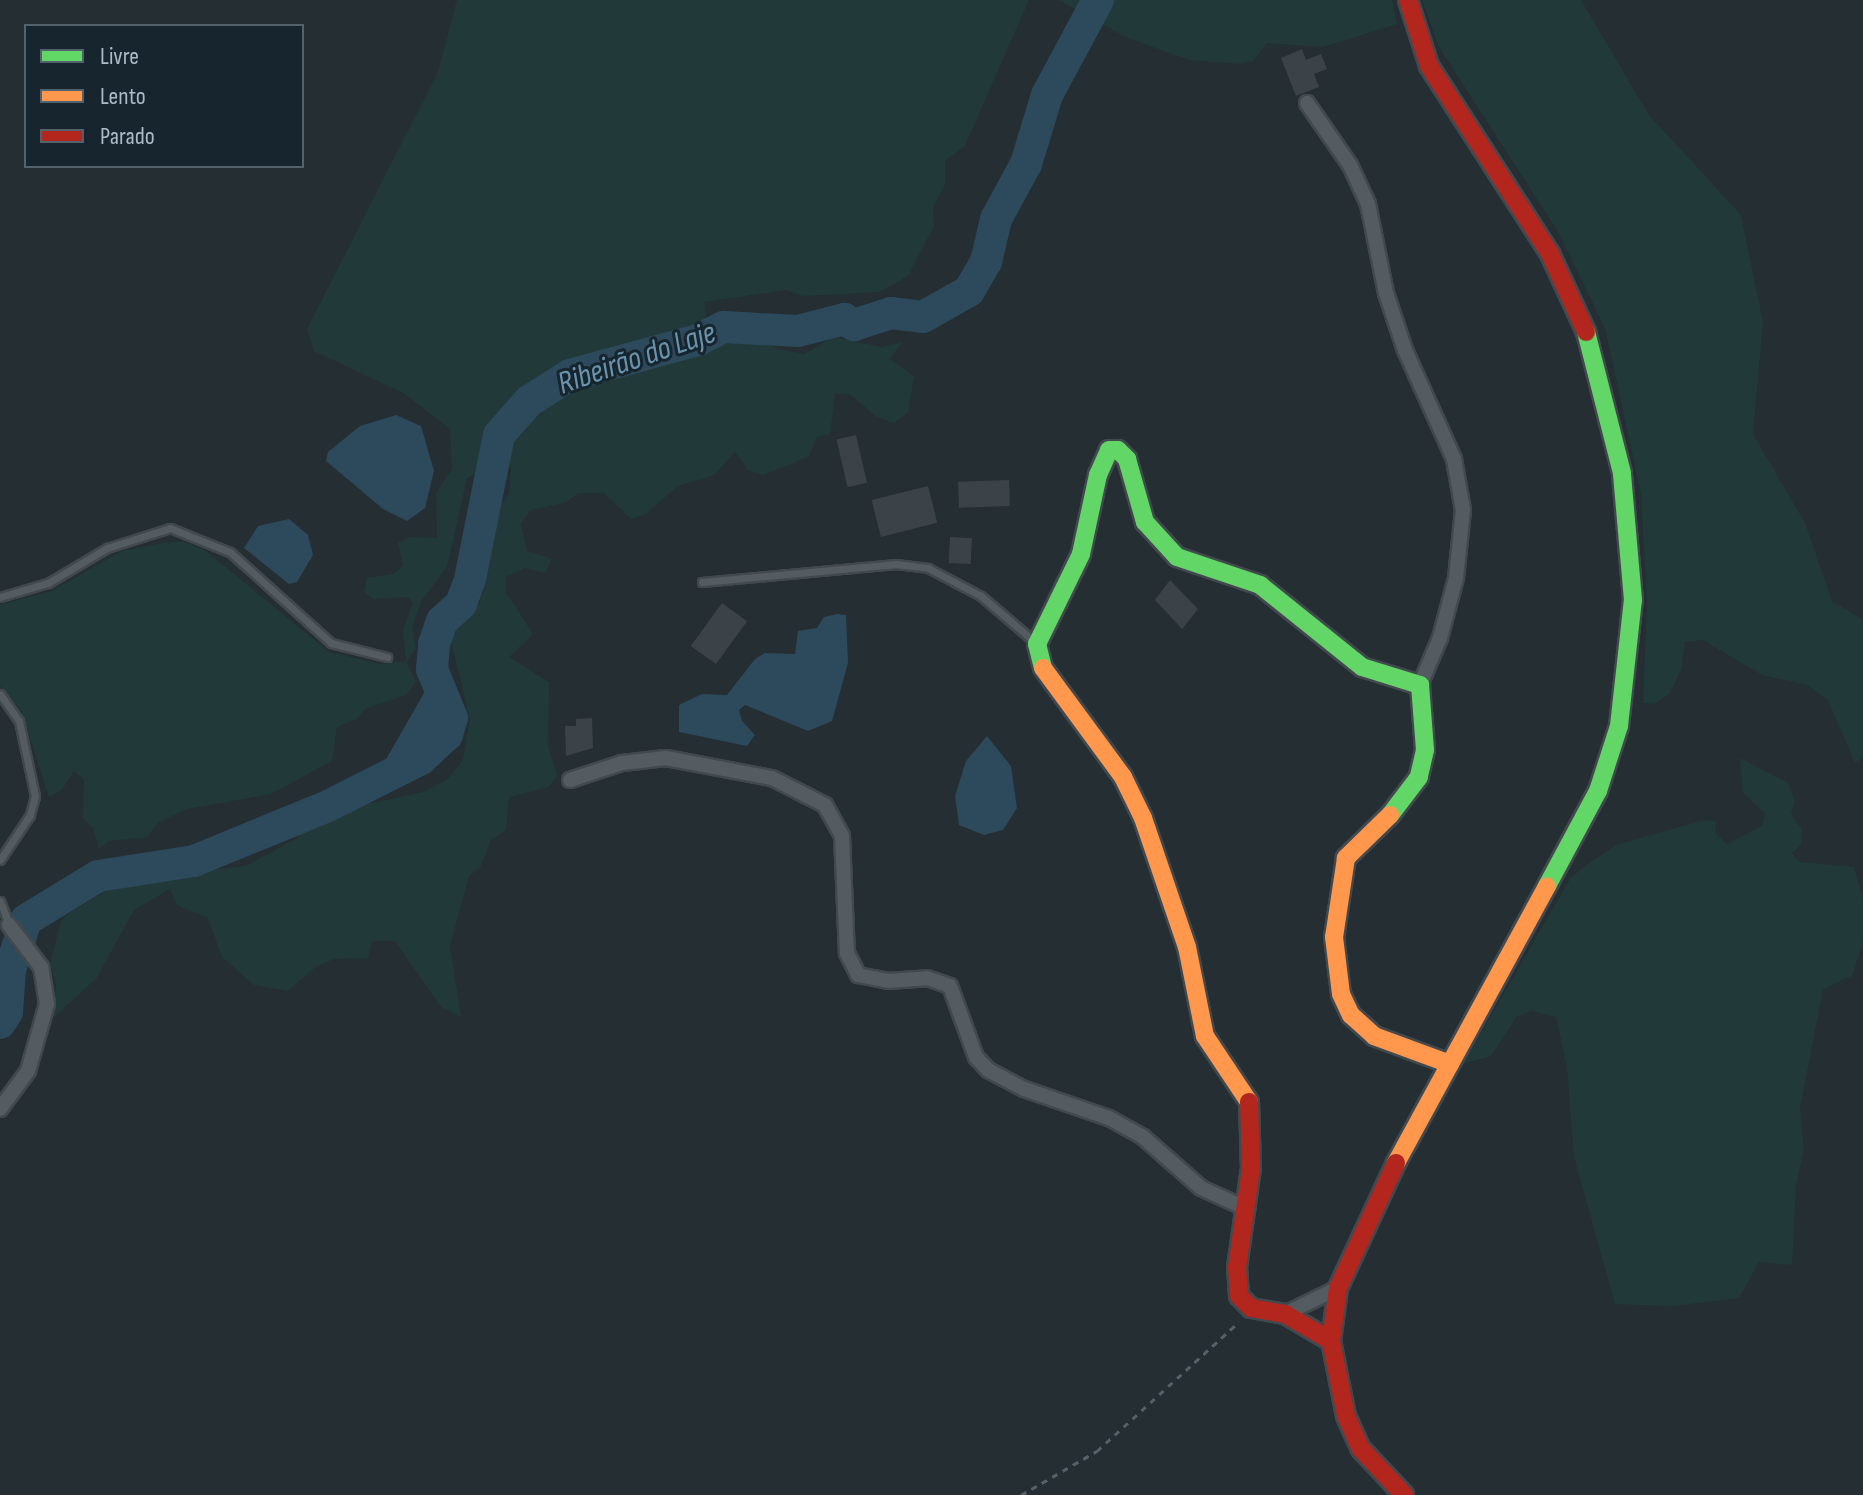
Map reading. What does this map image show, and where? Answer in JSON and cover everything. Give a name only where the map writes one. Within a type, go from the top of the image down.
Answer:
[{"type":"street","points":[[1404,1495],[1361,1449],[1346,1416],[1331,1341],[1338,1288],[1450,1064],[1598,791],[1623,702],[1633,600],[1622,473],[1585,328],[1550,254],[1429,66],[1408,0]]},
{"type":"street","points":[[1307,103],[1350,165],[1368,204],[1386,293],[1405,350],[1454,459],[1463,510],[1456,578],[1440,638],[1420,685],[1425,750],[1419,777],[1405,800],[1346,858],[1334,937],[1341,994],[1351,1015],[1374,1036],[1450,1064]]},
{"type":"street","points":[[1331,1341],[1285,1314],[1251,1308],[1237,1288],[1247,1209],[1253,1121],[1249,1102],[1205,1036],[1171,891],[1123,777],[1051,685],[1037,644],[1081,554],[1103,455],[1114,448],[1133,474],[1145,522],[1177,557],[1260,585],[1362,667],[1420,685]]},
{"type":"street","points":[[570,780],[622,763],[666,758],[772,778],[825,805],[842,836],[847,953],[858,975],[888,981],[927,978],[950,986],[976,1057],[988,1070],[1024,1089],[1109,1118],[1143,1137],[1201,1188],[1247,1209]]},
{"type":"street","points":[[0,1109],[28,1071],[47,1004],[47,982],[9,925]]},
{"type":"street","points":[[1285,1314],[1338,1288]]},
{"type":"lane","points":[[0,597],[48,583],[107,548],[170,528],[230,552],[331,643],[387,657]]},
{"type":"lane","points":[[702,582],[896,564],[928,568],[981,596],[1037,644]]},
{"type":"lane","points":[[0,694],[19,721],[35,796],[30,815],[0,860]]},
{"type":"lane","points":[[0,901],[9,925]]},
{"type":"path","points":[[1021,1495],[1097,1451],[1214,1349],[1251,1308]]},
{"type":"green space","points":[[457,0],[1029,0],[965,146],[945,161],[945,185],[933,207],[934,226],[908,276],[879,292],[803,296],[786,290],[704,302],[710,347],[757,338],[778,349],[804,354],[833,337],[882,347],[902,342],[890,359],[914,376],[908,412],[894,423],[877,417],[851,395],[835,393],[830,434],[817,437],[809,456],[791,464],[763,475],[748,470],[735,452],[714,475],[678,486],[646,514],[631,519],[604,493],[579,493],[564,503],[530,510],[521,524],[527,551],[552,559],[545,573],[525,568],[506,577],[506,592],[533,634],[509,657],[549,682],[548,746],[557,775],[549,787],[509,797],[506,830],[491,840],[480,868],[469,876],[450,946],[461,1017],[441,1007],[395,941],[372,941],[368,958],[334,959],[317,966],[288,991],[254,985],[222,957],[208,918],[177,905],[170,889],[134,910],[96,979],[52,1019],[56,985],[50,964],[61,921],[72,911],[125,880],[246,866],[297,838],[305,827],[345,816],[359,806],[423,792],[447,780],[463,760],[470,719],[449,632],[452,621],[479,604],[486,583],[483,570],[493,514],[509,495],[511,468],[503,460],[467,478],[447,567],[422,600],[412,627],[416,649],[406,662],[416,682],[406,695],[365,709],[357,719],[337,727],[332,761],[271,794],[187,809],[157,823],[148,837],[108,841],[99,849],[93,828],[83,818],[84,779],[74,771],[62,790],[49,797],[22,712],[0,686],[0,605],[52,591],[122,551],[168,542],[185,542],[206,551],[329,652],[379,664],[406,661],[403,631],[413,602],[407,597],[374,599],[364,592],[367,578],[394,574],[403,565],[398,543],[411,537],[437,538],[436,493],[452,469],[450,429],[405,394],[314,351],[307,329],[438,72]]},
{"type":"green space","points":[[1059,0],[1392,0],[1397,24],[1323,47],[1267,43],[1253,61],[1238,64],[1190,60],[1161,50],[1123,36]]},
{"type":"green space","points":[[1422,0],[1581,0],[1649,115],[1741,215],[1763,322],[1753,434],[1805,523],[1832,601],[1863,620],[1863,757],[1855,763],[1828,700],[1807,685],[1762,675],[1703,640],[1685,642],[1681,670],[1670,693],[1654,704],[1643,703],[1647,606],[1641,493],[1605,328],[1557,230],[1439,47]]},
{"type":"green space","points":[[1740,758],[1788,783],[1795,802],[1791,813],[1802,830],[1801,845],[1792,853],[1799,862],[1854,867],[1863,899],[1863,942],[1852,976],[1823,989],[1800,1109],[1804,1149],[1796,1185],[1792,1265],[1759,1262],[1739,1298],[1673,1306],[1615,1304],[1574,1157],[1567,1067],[1556,1017],[1532,1011],[1517,1016],[1491,1056],[1463,1064],[1570,879],[1581,869],[1616,845],[1704,820],[1716,821],[1715,833],[1727,844],[1762,826],[1765,813],[1743,793]]},
{"type":"water","points":[[396,415],[421,426],[434,471],[425,508],[407,521],[383,509],[326,461],[328,452],[360,426]]},
{"type":"water","points":[[289,519],[308,535],[313,555],[297,582],[289,584],[244,548],[258,526]]},
{"type":"water","points":[[846,615],[848,663],[832,721],[808,731],[745,705],[739,710],[742,721],[755,735],[747,746],[679,732],[679,705],[702,694],[727,695],[755,659],[765,653],[795,654],[798,631],[817,628],[824,617]]},
{"type":"water","points":[[987,736],[1011,766],[1017,808],[1003,830],[984,835],[959,825],[955,796],[966,761]]},
{"type":"building","points":[[1302,49],[1306,60],[1321,54],[1327,69],[1314,74],[1319,87],[1296,96],[1281,58]]},
{"type":"building","points":[[856,435],[867,483],[848,487],[837,439]]},
{"type":"building","points":[[1009,480],[1010,506],[959,508],[958,482]]},
{"type":"building","points":[[928,486],[937,523],[881,537],[872,500]]},
{"type":"building","points":[[950,537],[972,538],[971,564],[949,563]]},
{"type":"building","points":[[1170,580],[1198,609],[1182,629],[1155,600]]},
{"type":"building","points":[[722,603],[747,621],[716,664],[691,646]]},
{"type":"building","points":[[592,718],[593,748],[566,756],[565,726],[576,726],[576,719]]},
{"type":"waterway","name":"Ribeirão do Laje","points":[[0,1023],[7,1012],[10,970],[26,920],[98,876],[194,861],[328,806],[421,759],[447,735],[452,718],[432,669],[434,644],[442,621],[461,604],[470,579],[499,435],[529,401],[570,375],[698,340],[724,327],[798,331],[844,319],[854,325],[891,313],[923,317],[969,291],[986,262],[996,219],[1026,164],[1047,95],[1098,0]]},
{"type":"waterway","points":[[400,767],[442,694]]},
{"type":"traffic: fast","points":[[1547,886],[1598,791],[1619,726],[1633,600],[1622,473],[1586,332]]},
{"type":"traffic: fast","points":[[1043,668],[1037,644],[1081,554],[1098,475],[1109,450],[1118,450],[1127,459],[1145,522],[1177,557],[1260,585],[1362,667],[1420,685],[1425,750],[1419,777],[1390,815]]},
{"type":"traffic: slow","points":[[1043,668],[1123,777],[1143,818],[1187,947],[1205,1036],[1249,1102]]},
{"type":"traffic: slow","points":[[1390,815],[1346,858],[1334,937],[1341,994],[1351,1015],[1374,1036],[1450,1064]]},
{"type":"traffic: slow","points":[[1396,1163],[1547,886]]},
{"type":"traffic: jam","points":[[1408,0],[1429,66],[1550,254],[1586,332]]},
{"type":"traffic: jam","points":[[1249,1102],[1251,1168],[1237,1267],[1239,1296],[1251,1308],[1285,1314],[1331,1341]]},
{"type":"traffic: jam","points":[[1396,1163],[1338,1288],[1331,1341],[1346,1416],[1361,1449],[1404,1495]]}]
